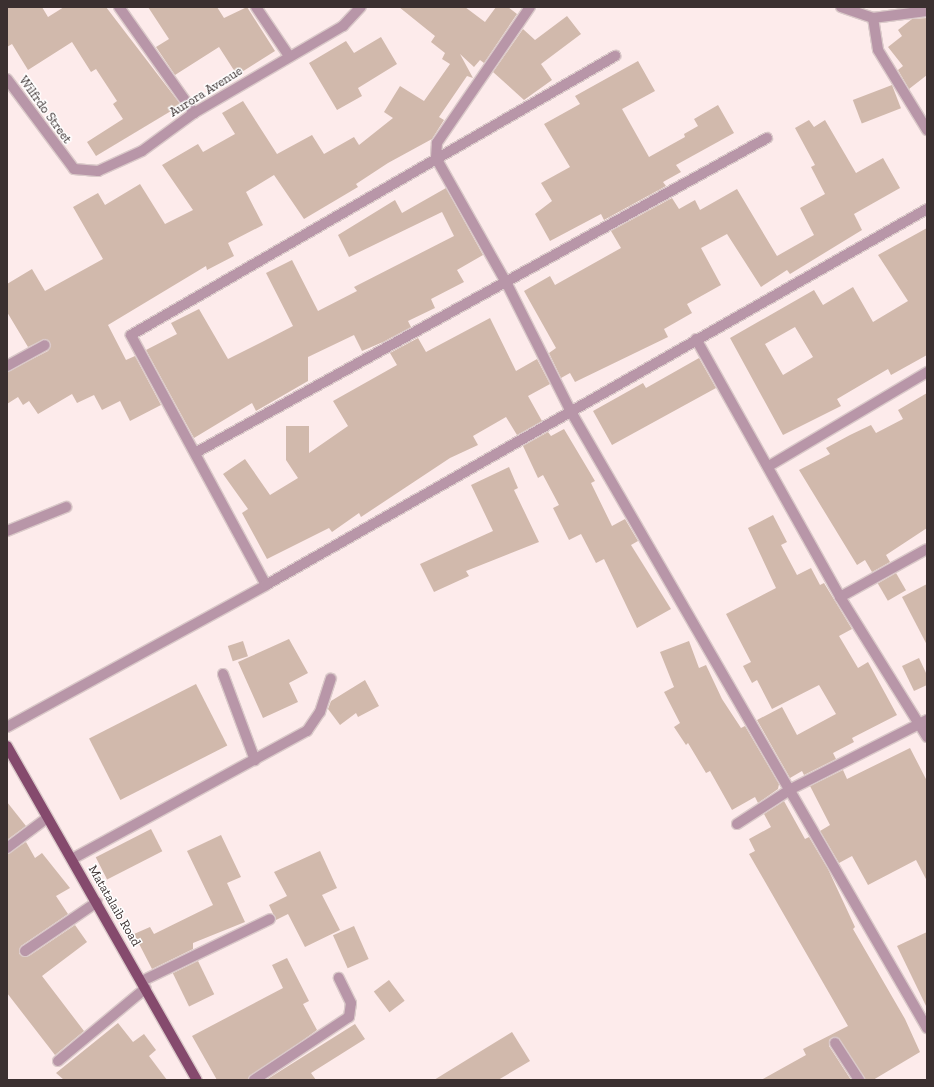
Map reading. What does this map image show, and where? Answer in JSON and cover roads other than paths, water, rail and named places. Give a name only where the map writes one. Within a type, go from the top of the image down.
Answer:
[{"type":"main road","name":"Matatalaib Road","points":[[7,746],[197,1080]]},
{"type":"street","points":[[119,7],[194,113]]},
{"type":"street","points":[[256,7],[289,56]]},
{"type":"street","name":"Aurora Avenue","points":[[62,155],[74,169],[98,171],[142,150],[194,113],[289,56],[343,26],[361,7]]},
{"type":"street","points":[[530,7],[436,143],[436,158],[506,282],[570,410],[791,789],[927,1028]]},
{"type":"street","points":[[841,7],[873,18],[927,11]]},
{"type":"street","points":[[873,18],[878,50],[927,130]]},
{"type":"street","points":[[266,585],[195,453],[131,340],[134,331],[615,56]]},
{"type":"street","name":"Wilfrdo Street","points":[[7,79],[62,155]]},
{"type":"street","points":[[195,453],[767,138]]},
{"type":"street","points":[[7,727],[266,585],[570,410],[927,208]]},
{"type":"street","points":[[696,339],[769,466],[840,597],[924,722],[927,737]]},
{"type":"street","points":[[7,366],[45,345]]},
{"type":"street","points":[[769,466],[927,372]]},
{"type":"street","points":[[7,531],[66,507]]},
{"type":"street","points":[[840,597],[927,549]]},
{"type":"street","points":[[223,674],[255,760]]},
{"type":"street","points":[[72,859],[307,731],[320,712],[331,679]]},
{"type":"street","points":[[737,824],[791,789],[924,722]]},
{"type":"street","points":[[7,848],[47,818]]},
{"type":"street","points":[[25,952],[97,902]]},
{"type":"street","points":[[58,1061],[144,985],[270,919]]},
{"type":"street","points":[[254,1080],[349,1017],[351,1003],[339,978]]},
{"type":"street","points":[[835,1043],[859,1080]]}]
